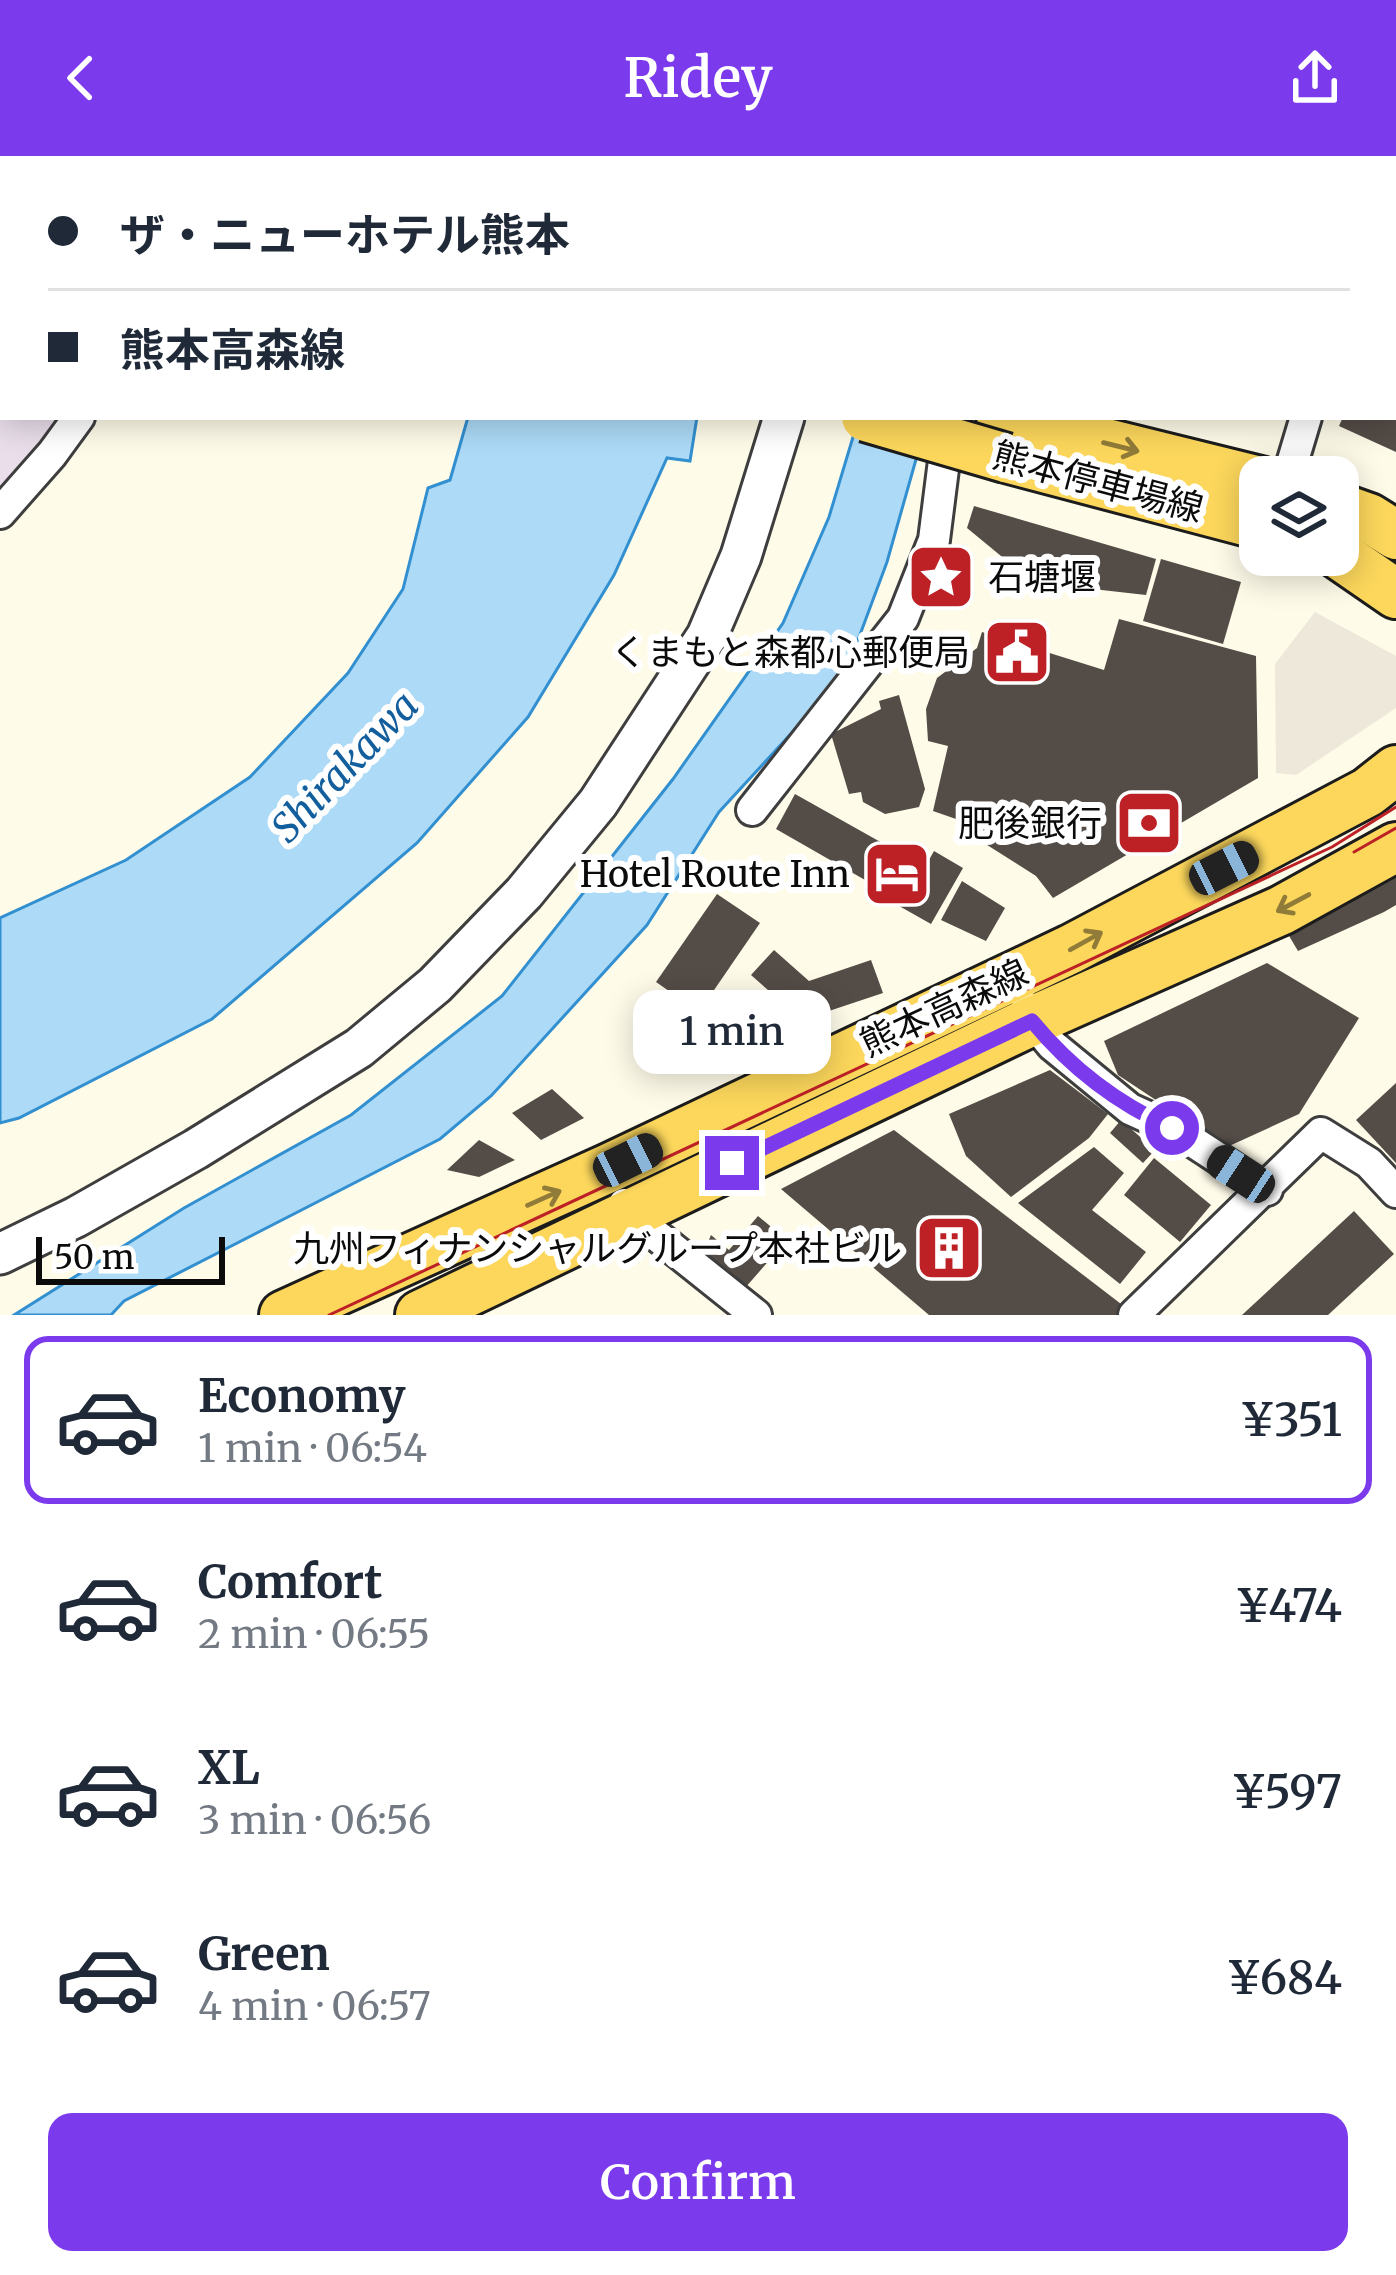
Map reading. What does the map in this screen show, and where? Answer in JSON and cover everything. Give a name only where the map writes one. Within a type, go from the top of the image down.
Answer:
[{"type":"main road","name":"熊本停車場線","points":[[896,420],[1005,431],[1239,477]]},
{"type":"main road","name":"熊本停車場線","points":[[1005,431],[1239,517]]},
{"type":"main road","points":[[1359,514],[1396,536]]},
{"type":"main road","points":[[1359,568],[1396,593]]},
{"type":"main road","name":"熊本高森線","points":[[420,1315],[618,1190],[1016,974],[1285,837],[1368,792],[1396,770]]},
{"type":"main road","name":"熊本高森線","points":[[284,1315],[618,1190],[1032,1021],[1282,910],[1396,847]]},
{"type":"street","points":[[0,513],[77,420]]},
{"type":"street","points":[[0,1254],[196,1150],[359,1048],[435,985],[524,893],[598,803],[707,636],[741,556],[783,420]]},
{"type":"street","points":[[752,810],[903,618],[934,540],[950,420]]},
{"type":"street","points":[[1294,456],[1305,420]]},
{"type":"street","points":[[1016,974],[1032,1021],[1052,1046],[1130,1109],[1172,1128],[1267,1190]]},
{"type":"street","points":[[1134,1315],[1321,1133],[1370,1162],[1396,1192]]},
{"type":"street","points":[[618,1190],[756,1315]]},
{"type":"shaded area","points":[[0,420],[62,420],[0,492]]},
{"type":"shaded area","points":[[1315,612],[1396,656],[1396,708],[1296,775],[1276,773],[1275,664]]},
{"type":"water","name":"Shirakawa","points":[[467,420],[697,420],[690,461],[667,458],[614,575],[528,717],[417,843],[212,1019],[19,1118],[0,1123],[0,918],[126,860],[250,777],[348,673],[403,589],[428,488],[450,480]]},
{"type":"water","points":[[858,420],[927,420],[887,562],[845,675],[719,812],[647,925],[491,1096],[440,1139],[124,1301],[111,1315],[14,1315],[184,1208],[351,1115],[502,996],[673,779],[783,623],[829,517]]},
{"type":"building","points":[[1342,420],[1396,420],[1396,452],[1339,426]]},
{"type":"building","points":[[974,506],[1156,559],[1146,595],[1057,585],[1024,575],[967,528]]},
{"type":"building","points":[[1161,559],[1241,582],[1223,644],[1143,621]]},
{"type":"building","points":[[1119,619],[1256,656],[1258,778],[1053,898],[1036,876],[976,838],[979,827],[933,811],[948,746],[928,741],[926,709],[937,678],[977,648],[982,632],[1104,670]]},
{"type":"building","points":[[899,695],[925,789],[919,807],[885,814],[863,802],[861,792],[849,794],[831,734],[881,709],[879,701]]},
{"type":"building","points":[[795,794],[925,867],[934,851],[963,868],[931,924],[776,829]]},
{"type":"building","points":[[1396,876],[1396,905],[1298,951],[1285,929]]},
{"type":"building","points":[[962,881],[1005,908],[986,941],[941,920]]},
{"type":"building","points":[[717,894],[760,923],[699,1012],[656,982]]},
{"type":"building","points":[[774,950],[809,981],[871,960],[883,993],[802,1020],[751,975]]},
{"type":"building","points":[[1267,963],[1359,1018],[1299,1114],[1227,1147],[1118,1075],[1104,1041]]},
{"type":"building","points":[[1050,1070],[1108,1114],[1089,1138],[1011,1197],[966,1156],[949,1114]]},
{"type":"building","points":[[1396,1083],[1396,1163],[1356,1120]]},
{"type":"building","points":[[552,1089],[584,1118],[541,1140],[512,1113]]},
{"type":"building","points":[[1121,1120],[1155,1150],[1143,1163],[1110,1133]]},
{"type":"building","name":"九州フィナンシャルグループ本社ビル","points":[[894,1130],[1125,1307],[1117,1315],[929,1315],[781,1189]]},
{"type":"building","points":[[479,1140],[515,1160],[479,1177],[447,1170]]},
{"type":"building","points":[[1094,1147],[1124,1173],[1092,1210],[1146,1252],[1120,1284],[1018,1203]]},
{"type":"building","points":[[1154,1158],[1211,1205],[1180,1242],[1124,1195]]},
{"type":"building","points":[[1354,1211],[1394,1254],[1328,1315],[1242,1315]]},
{"type":"building","points":[[758,1216],[787,1240],[745,1288],[697,1268],[711,1235],[729,1250]]},
{"type":"tram line","points":[[329,1315],[1332,847],[1396,807]]},
{"type":"tram line","points":[[1354,852],[1396,828]]},
{"type":"place","name":"石塘堰","points":[[941,577]]},
{"type":"place","name":"くまもと森都心郵便局","points":[[1017,652]]},
{"type":"place","name":"肥後銀行","points":[[1149,823]]},
{"type":"place","name":"Hotel Route Inn","points":[[897,874]]},
{"type":"place","name":"九州フィナンシャルグループ本社ビル","points":[[949,1248]]},
{"type":"route","points":[[732,1163],[1032,1021],[1052,1046],[1130,1109],[1172,1128]]}]
